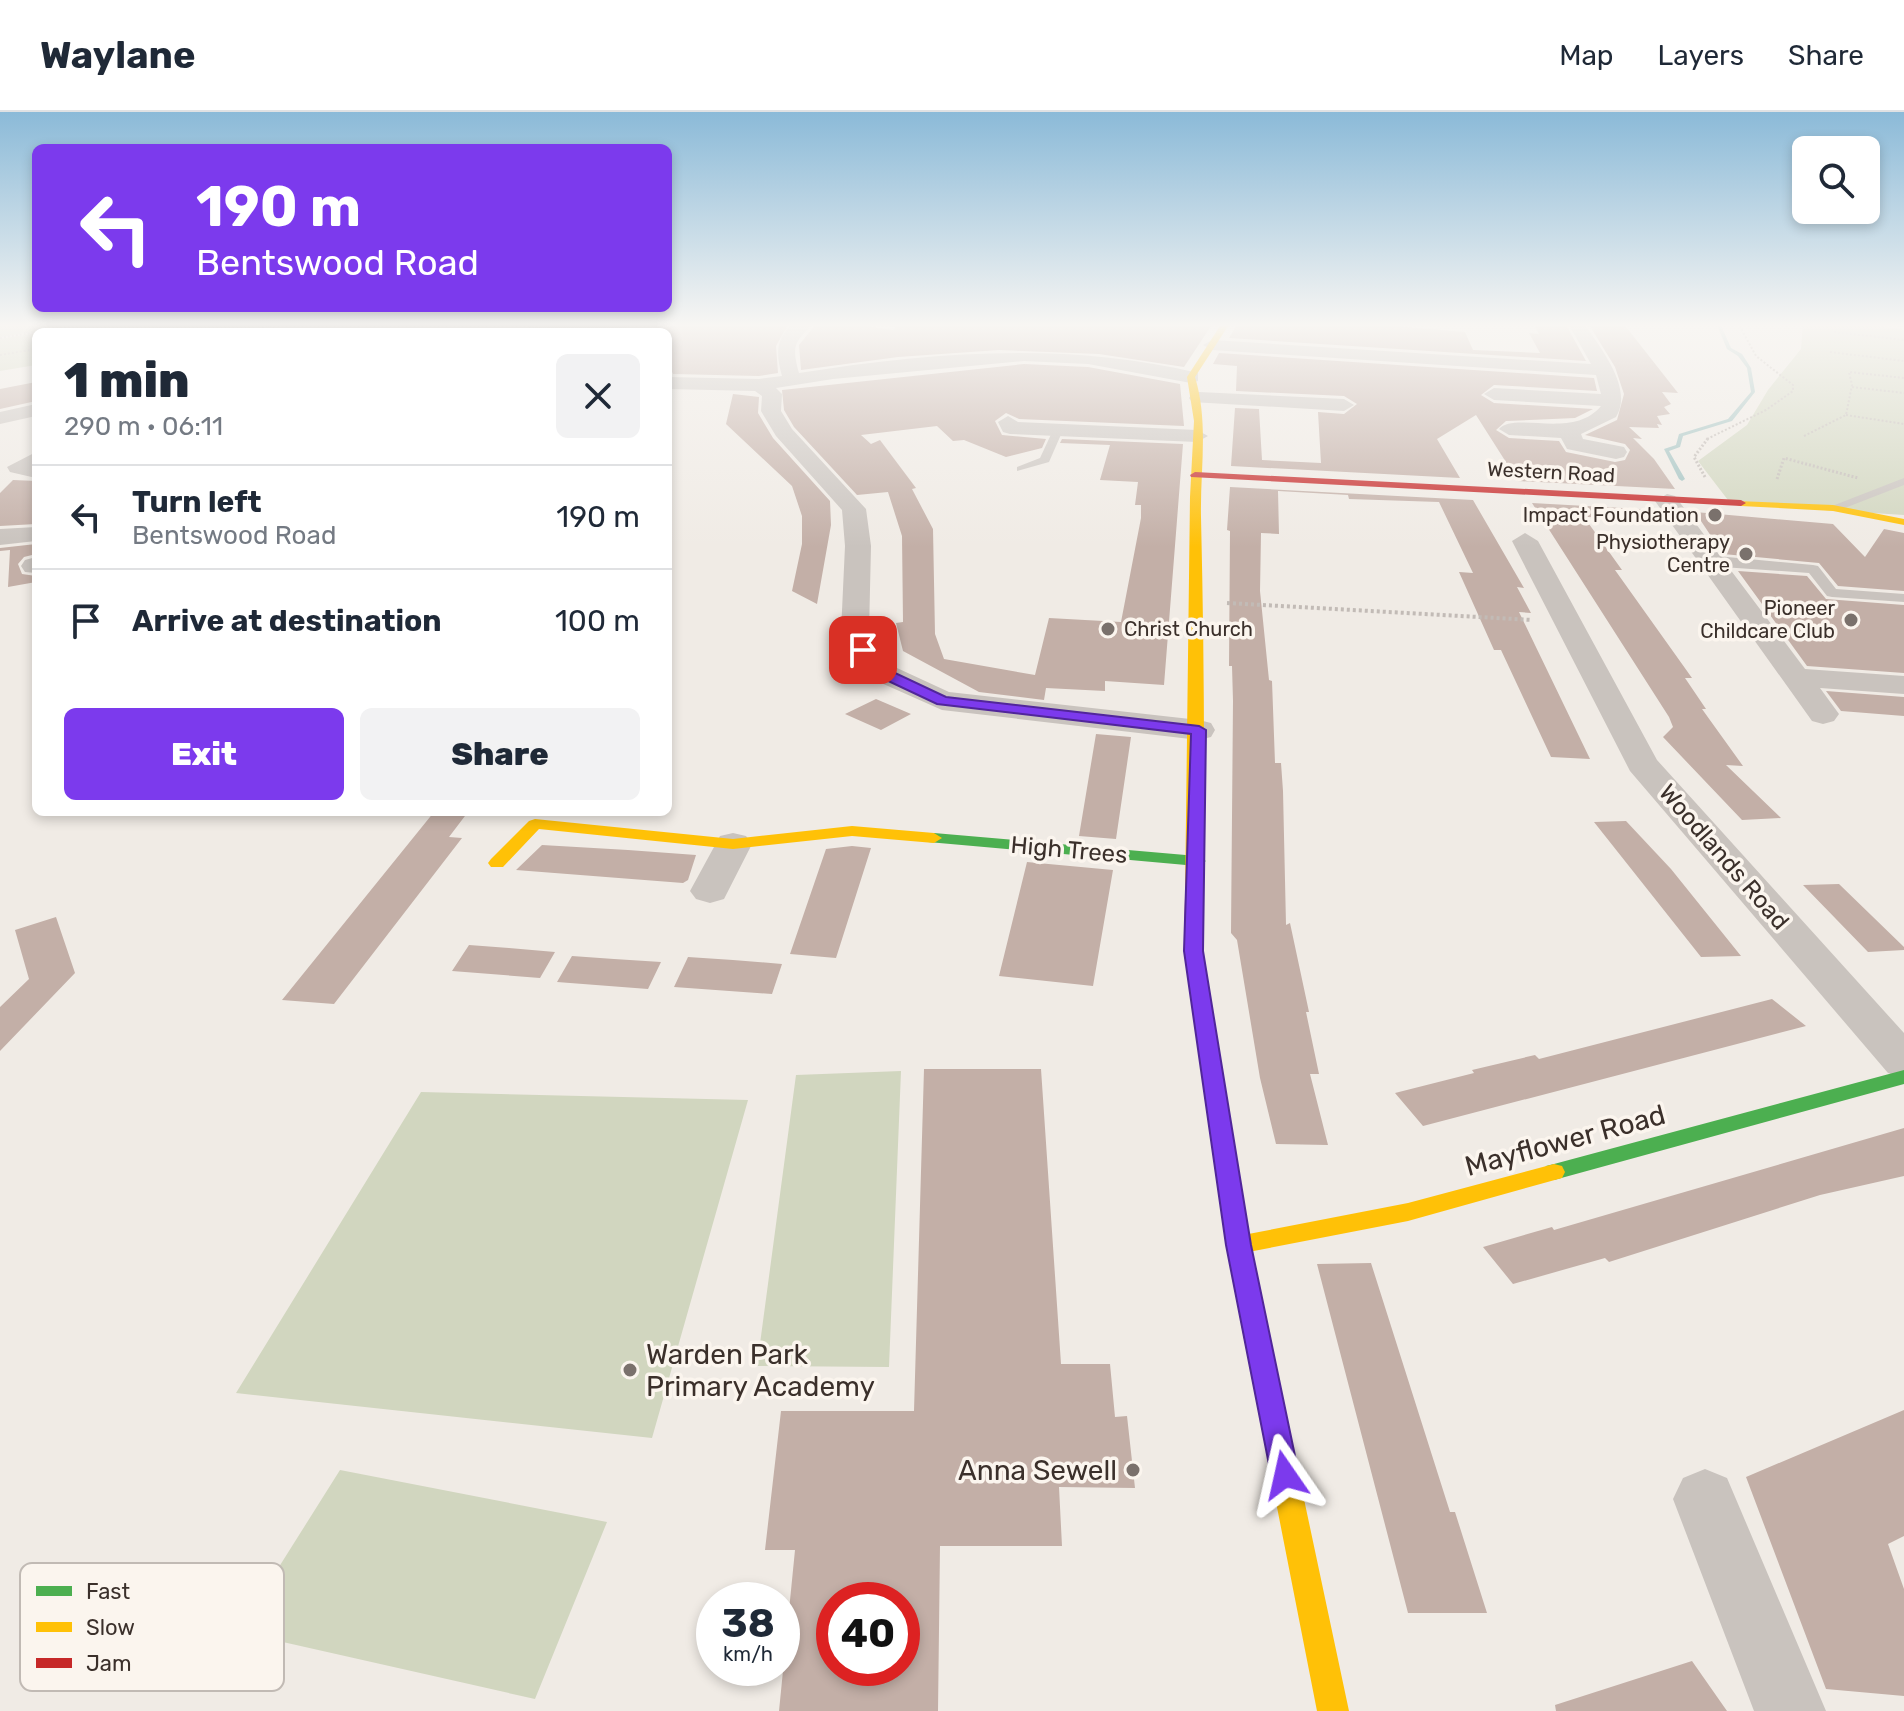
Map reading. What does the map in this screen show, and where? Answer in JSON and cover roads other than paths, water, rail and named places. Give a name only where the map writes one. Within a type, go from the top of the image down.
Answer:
[{"type":"street","points":[[772,398],[771,411],[783,432],[805,452],[854,509],[858,546],[855,632],[872,668],[942,701],[1199,730]]},
{"type":"street","points":[[1333,1711],[1238,1245],[1193,951],[1199,730],[1195,475],[1199,398],[1344,405]]},
{"type":"street","points":[[1556,398],[1613,401]]},
{"type":"street","points":[[1509,429],[1569,432],[1609,413],[1612,398]]},
{"type":"street","points":[[0,418],[32,411]]},
{"type":"street","points":[[1005,427],[1197,436]]},
{"type":"street","points":[[1569,432],[1575,444],[1616,452]]},
{"type":"street","points":[[11,447],[32,461]]},
{"type":"street","name":"Western Road","points":[[1195,475],[1833,508],[1904,522]]},
{"type":"street","points":[[1667,501],[1706,559],[1823,714]]},
{"type":"street","points":[[0,537],[32,534]]},
{"type":"street","name":"Woodlands Road","points":[[1525,541],[1642,764],[1904,1062]]},
{"type":"street","points":[[1795,677],[1904,685]]},
{"type":"street","name":"High Trees","points":[[497,863],[535,824],[733,844],[852,831],[939,847],[1197,861]]},
{"type":"street","points":[[710,891],[733,844]]},
{"type":"street","name":"Mayflower Road","points":[[1238,1245],[1408,1212],[1904,1077]]},
{"type":"street","points":[[1705,1499],[1790,1711]]},
{"type":"lane","points":[[1021,469],[1045,460],[1058,430]]},
{"type":"lane","points":[[1833,508],[1904,481]]},
{"type":"lane","points":[[1706,559],[1722,563],[1813,569],[1832,593],[1904,598]]},
{"type":"waterway","points":[[1682,479],[1666,450],[1678,446],[1681,435],[1730,420],[1748,398]]},
{"type":"place","name":"Impact Foundation","points":[[1715,515]]},
{"type":"place","name":"Physiotherapy Centre","points":[[1746,554]]},
{"type":"place","name":"Pioneer Childcare Club","points":[[1851,620]]},
{"type":"place","name":"Christ Church","points":[[1108,629]]},
{"type":"place","name":"Warden Park Primary Academy","points":[[630,1370]]},
{"type":"place","name":"Anna Sewell","points":[[1133,1470]]}]
